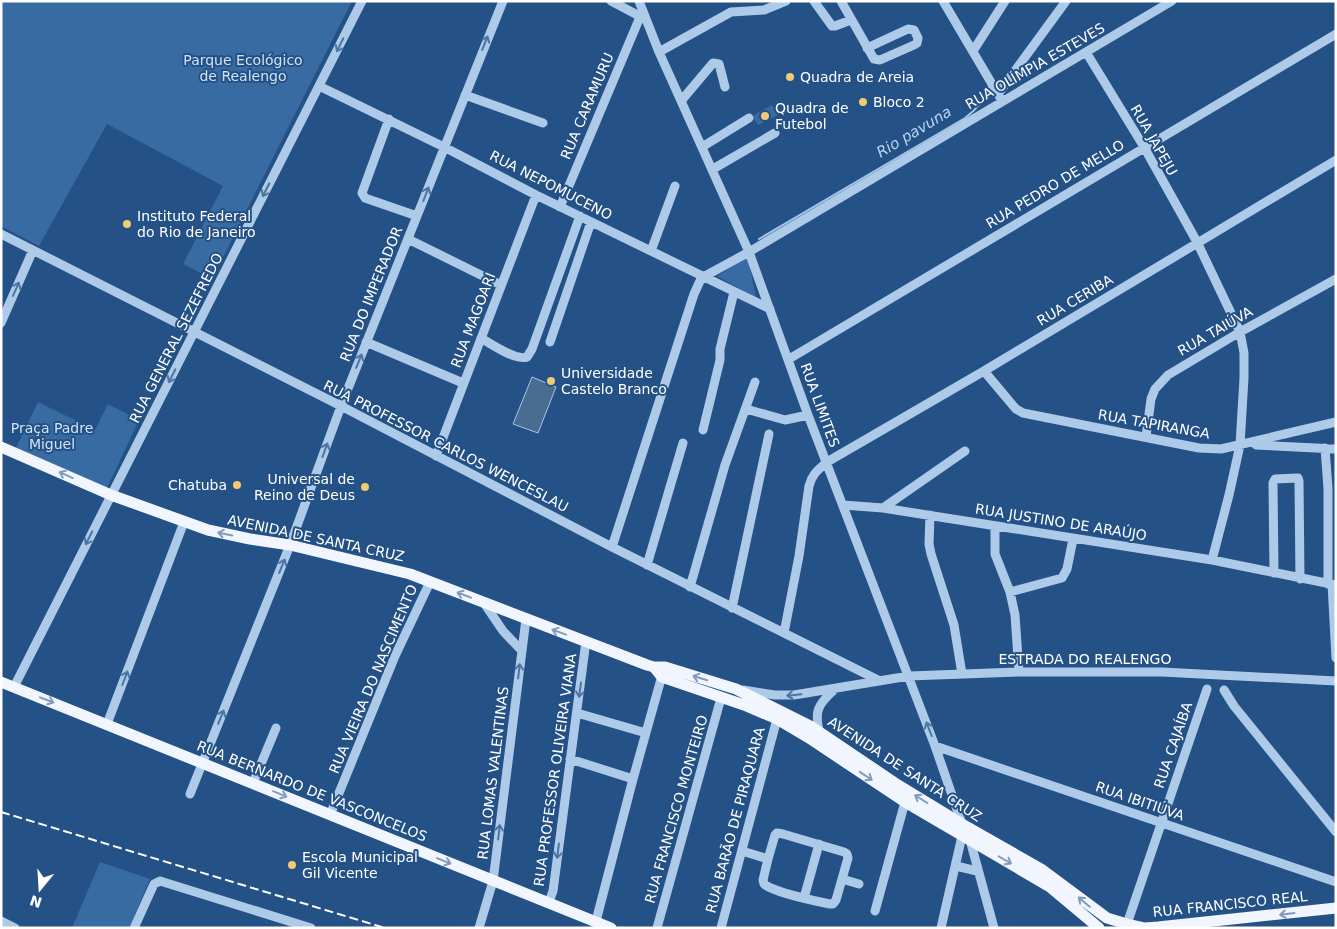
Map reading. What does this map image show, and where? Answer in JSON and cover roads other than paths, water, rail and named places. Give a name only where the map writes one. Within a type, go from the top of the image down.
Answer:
[{"type":"main road","name":"AVENIDA DE SANTA CRUZ","points":[[1,447],[111,495],[184,522],[218,532],[290,545],[410,574],[660,670],[721,698],[753,708],[776,719],[825,749],[905,802],[965,833],[1041,868],[1107,918],[1127,924]]},
{"type":"main road","name":"AVENIDA DE SANTA CRUZ","points":[[660,670],[736,689],[762,700],[820,732],[965,833],[1050,887],[1099,928]]},
{"type":"main road","name":"RUA BERNARDO DE VASCONCELOS","points":[[1,682],[611,928]]},
{"type":"main road","name":"RUA FRANCISCO REAL","points":[[1127,924],[1147,927],[1238,920],[1336,908]]},
{"type":"street","name":"RUA GENERAL SEZEFREDO","points":[[14,687],[362,1]]},
{"type":"street","name":"RUA DO IMPERADOR","points":[[190,794],[290,545],[366,342],[503,1]]},
{"type":"street","points":[[611,1],[643,18]]},
{"type":"street","name":"RUA LIMITES","points":[[639,1],[643,18],[749,252],[808,415],[935,746],[977,870],[994,928]]},
{"type":"street","points":[[659,52],[725,14],[735,11],[764,10],[786,1]]},
{"type":"street","points":[[814,1],[832,26],[851,20]]},
{"type":"street","points":[[841,1],[867,48],[877,61],[914,45],[917,43],[918,38],[914,30],[908,29],[867,48]]},
{"type":"street","points":[[943,1],[1000,98],[1066,1]]},
{"type":"street","points":[[973,51],[1005,1]]},
{"type":"street","name":"RUA OLÍMPIA ESTEVES","points":[[705,276],[749,252],[1000,98],[1086,52],[1172,1]]},
{"type":"street","name":"RUA CARAMURU","points":[[560,207],[643,18]]},
{"type":"street","name":"RUA PEDRO DE MELLO","points":[[789,359],[1336,34]]},
{"type":"street","name":"RUA JAPEJU","points":[[1086,52],[1144,147],[1196,242],[1240,332],[1244,353],[1243,445],[1212,560]]},
{"type":"street","points":[[681,101],[713,63],[719,64],[725,87]]},
{"type":"street","name":"RUA NEPOMUCENO","points":[[319,86],[389,119],[560,207],[770,309]]},
{"type":"street","points":[[465,95],[543,123]]},
{"type":"street","points":[[702,147],[749,118]]},
{"type":"street","points":[[389,119],[362,193],[366,198],[417,216]]},
{"type":"street","points":[[713,169],[775,133]]},
{"type":"street","name":"RUA CERIBA","points":[[784,633],[812,477],[816,471],[827,462],[984,371],[1196,242],[1336,160]]},
{"type":"street","points":[[652,251],[675,186]]},
{"type":"street","name":"RUA MAGOARI","points":[[436,456],[536,195]]},
{"type":"street","points":[[481,338],[506,353],[522,359],[527,357],[532,349],[580,216]]},
{"type":"street","points":[[550,342],[594,223]]},
{"type":"street","name":"RUA PROFESSOR CARLOS WENCESLAU","points":[[1,234],[341,406],[647,565],[880,681]]},
{"type":"street","points":[[408,239],[501,285]]},
{"type":"street","points":[[1,323],[33,250]]},
{"type":"street","points":[[612,547],[694,294],[705,276]]},
{"type":"street","name":"RUA TAIÚVA","points":[[1146,437],[1151,399],[1155,389],[1168,374],[1336,279]]},
{"type":"street","points":[[703,430],[734,292]]},
{"type":"street","points":[[366,342],[463,383]]},
{"type":"street","name":"RUA TAPIRANGA","points":[[984,371],[1016,409],[1023,413],[1213,449],[1243,445],[1336,422]]},
{"type":"street","points":[[690,586],[726,460],[755,382]]},
{"type":"street","points":[[746,409],[785,420],[808,415]]},
{"type":"street","points":[[732,608],[769,434]]},
{"type":"street","points":[[647,565],[683,443]]},
{"type":"street","points":[[1243,445],[1336,449]]},
{"type":"street","points":[[1325,448],[1332,485],[1332,584],[1336,658]]},
{"type":"street","points":[[883,508],[965,451]]},
{"type":"street","points":[[1274,573],[1272,483],[1275,479],[1298,478],[1300,481],[1300,579]]},
{"type":"street","name":"RUA JUSTINO DE ARAÚJO","points":[[843,505],[883,508],[1212,560],[1332,584]]},
{"type":"street","points":[[930,516],[930,554],[954,625],[962,674]]},
{"type":"street","points":[[107,724],[184,522]]},
{"type":"street","points":[[995,526],[995,554],[1010,592],[1016,623],[1019,672]]},
{"type":"street","points":[[1010,592],[1062,578],[1067,569],[1073,539]]},
{"type":"street","name":"RUA VIEIRA DO NASCIMENTO","points":[[333,816],[396,656],[430,582]]},
{"type":"street","points":[[484,603],[503,631],[522,651]]},
{"type":"street","name":"RUA LOMAS VALENTINAS","points":[[479,928],[493,881],[526,619]]},
{"type":"street","name":"RUA PROFESSOR OLIVEIRA VIANA","points":[[550,902],[586,641]]},
{"type":"street","points":[[853,668],[858,678],[853,686]]},
{"type":"street","points":[[596,921],[646,733],[660,670]]},
{"type":"street","name":"ESTRADA DO REALENGO","points":[[736,689],[784,696],[909,676],[1019,672],[1162,672],[1336,681]]},
{"type":"street","name":"RUA CAJAÍBA","points":[[1127,924],[1207,689],[1198,674]]},
{"type":"street","points":[[1224,690],[1230,676]]},
{"type":"street","points":[[825,749],[817,722],[820,704],[834,689]]},
{"type":"street","points":[[1207,689],[1214,691],[1224,690]]},
{"type":"street","points":[[1224,690],[1234,706],[1336,832]]},
{"type":"street","name":"RUA FRANCISCO MONTEIRO","points":[[657,928],[721,698]]},
{"type":"street","points":[[577,713],[646,733]]},
{"type":"street","name":"RUA BARÃO DE PIRAQUARA","points":[[721,928],[776,719]]},
{"type":"street","points":[[252,783],[276,728]]},
{"type":"street","name":"RUA IBITIÚVA","points":[[935,746],[1336,882]]},
{"type":"street","points":[[570,759],[633,779]]},
{"type":"street","points":[[875,911],[905,802]]},
{"type":"street","points":[[941,928],[965,833]]},
{"type":"street","points":[[777,834],[819,844],[847,854],[848,858],[836,900],[833,904],[769,888],[764,884],[763,880],[768,859],[777,834]]},
{"type":"street","points":[[804,898],[819,844]]},
{"type":"street","points":[[742,851],[768,859]]},
{"type":"street","points":[[956,866],[977,870]]},
{"type":"street","points":[[842,879],[859,884]]},
{"type":"street","points":[[134,928],[154,884],[160,881],[310,928]]},
{"type":"street","points":[[1131,911],[1133,917],[1147,927]]},
{"type":"waterway","name":"Rio pavuna","points":[[759,239],[965,118],[980,104],[989,86]]},
{"type":"railway","points":[[1,812],[385,928]]},
{"type":"place","name":"Quadra de Areia","points":[[790,77]]},
{"type":"place","name":"Bloco 2","points":[[863,102]]},
{"type":"place","name":"Quadra de Futebol","points":[[765,116]]},
{"type":"place","name":"Instituto Federal do Rio de Janeiro","points":[[127,224]]},
{"type":"place","name":"Universidade Castelo Branco","points":[[551,381]]},
{"type":"place","name":"Chatuba","points":[[237,485]]},
{"type":"place","name":"Universal de Reino de Deus","points":[[365,487]]},
{"type":"place","name":"Escola Municipal Gil Vicente","points":[[292,865]]},
{"type":"park label","name":"Parque Ecológico de Realengo","points":[[243,68]]},
{"type":"park label","name":"Praça Padre Miguel","points":[[52,436]]}]
